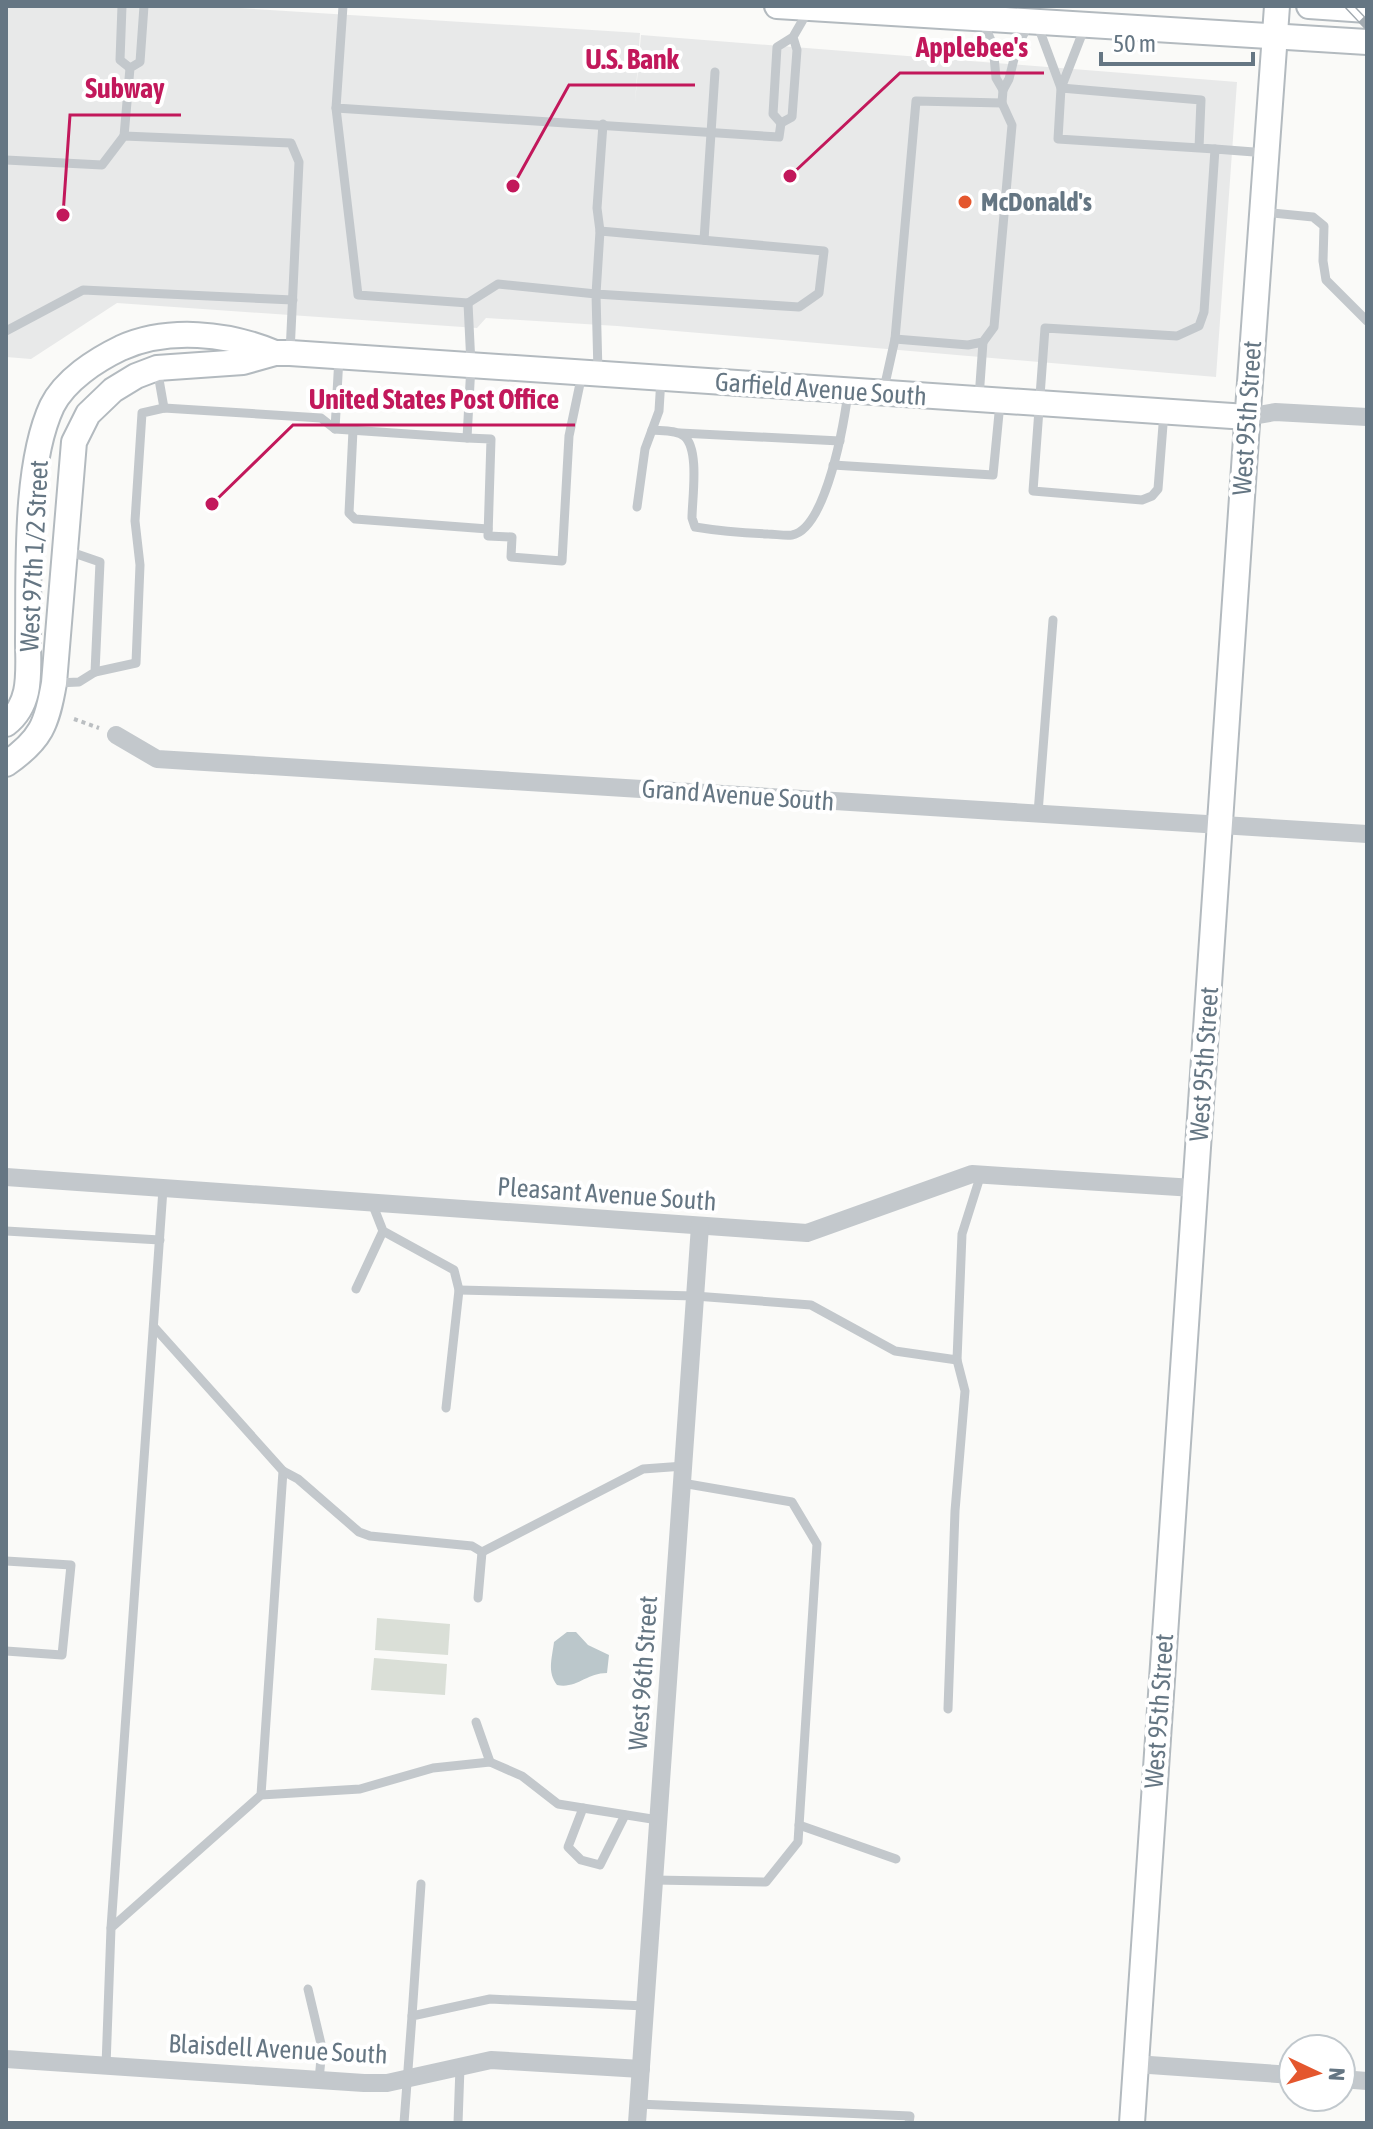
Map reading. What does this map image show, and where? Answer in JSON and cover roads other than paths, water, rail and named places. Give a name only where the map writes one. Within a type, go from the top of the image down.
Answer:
[{"type":"street","points":[[777,6],[1367,42]]},
{"type":"street","name":"West 95th Street","points":[[1132,2123],[1277,6]]},
{"type":"street","points":[[1309,6],[1367,10]]},
{"type":"street","name":"Garfield Avenue South","points":[[102,357],[134,343],[194,335],[247,341],[282,353],[1247,417],[1275,412],[1367,417]]},
{"type":"street","name":"Garfield Avenue South","points":[[113,390],[157,368],[243,362],[282,353]]},
{"type":"street","name":"West 97th 1/2 Street","points":[[6,724],[15,717],[27,695],[30,547],[40,442],[53,404],[76,378],[102,357]]},
{"type":"street","name":"West 97th 1/2 Street","points":[[6,764],[27,749],[48,718],[54,683],[74,442],[88,414],[113,390]]},
{"type":"street","points":[[30,547],[65,550]]},
{"type":"street","points":[[28,677],[54,683]]},
{"type":"street","name":"Grand Avenue South","points":[[116,735],[157,759],[1367,834]]},
{"type":"street","name":"Pleasant Avenue South","points":[[6,1177],[807,1233],[972,1174],[1194,1188]]},
{"type":"street","name":"West 96th Street","points":[[638,2114],[700,1226]]},
{"type":"street","name":"Blaisdell Avenue South","points":[[6,2059],[387,2083],[491,2060],[641,2069]]},
{"type":"street","points":[[1135,2064],[1277,2074]]},
{"type":"lane","points":[[122,6],[120,60],[130,68]]},
{"type":"lane","points":[[130,68],[140,62],[144,6]]},
{"type":"lane","points":[[343,6],[336,108],[358,295],[468,303],[498,284],[596,294],[799,307],[819,293],[824,251],[600,231]]},
{"type":"lane","points":[[336,108],[779,137],[781,123],[773,114],[777,47],[793,37],[810,7]]},
{"type":"lane","points":[[982,19],[993,45],[996,78],[1003,90]]},
{"type":"lane","points":[[1034,22],[1061,88]]},
{"type":"lane","points":[[895,339],[968,345],[983,342],[994,327],[1012,125],[1002,103],[1003,90],[1017,47],[1034,22]]},
{"type":"lane","points":[[1085,25],[1061,88],[1058,139],[1267,153]]},
{"type":"lane","points":[[781,123],[792,117],[797,50],[793,37]]},
{"type":"lane","points":[[6,160],[102,165],[124,136],[130,68]]},
{"type":"lane","points":[[704,240],[715,72]]},
{"type":"lane","points":[[1061,88],[1201,100],[1199,148]]},
{"type":"lane","points":[[883,393],[895,339],[916,101],[1002,103]]},
{"type":"lane","points":[[54,683],[79,682],[95,672],[136,663],[140,565],[135,521],[142,413],[164,408],[321,418],[335,429],[491,439],[488,536],[512,537],[511,557],[562,561],[569,436],[590,373],[600,231],[597,208],[603,124]]},
{"type":"lane","points":[[124,136],[291,143],[299,162],[293,300],[282,353]]},
{"type":"lane","points":[[1164,412],[1158,489],[1152,496],[1142,500],[1033,491],[1045,328],[1177,336],[1199,326],[1204,312],[1215,149]]},
{"type":"lane","points":[[1262,212],[1313,217],[1324,226],[1326,280],[1367,321]]},
{"type":"lane","points":[[6,331],[83,290],[293,300]]},
{"type":"lane","points":[[467,438],[471,365],[468,303]]},
{"type":"lane","points":[[833,465],[993,475],[990,400],[983,342]]},
{"type":"lane","points":[[335,429],[339,356]]},
{"type":"lane","points":[[157,368],[164,408]]},
{"type":"lane","points":[[637,507],[645,449],[659,411],[661,378]]},
{"type":"lane","points":[[680,433],[687,438],[694,458],[692,518],[695,527],[725,532],[794,535],[808,526],[833,465],[848,391]]},
{"type":"lane","points":[[353,430],[349,513],[355,519],[488,529]]},
{"type":"lane","points":[[652,430],[840,441]]},
{"type":"lane","points":[[65,550],[100,562],[95,672]]},
{"type":"lane","points":[[1038,813],[1053,620]]},
{"type":"lane","points":[[948,1709],[955,1511],[965,1391],[957,1360],[962,1234],[981,1174]]},
{"type":"lane","points":[[106,2066],[111,1928],[163,1189]]},
{"type":"lane","points":[[372,1203],[383,1231],[454,1270],[459,1290],[446,1408]]},
{"type":"lane","points":[[6,1231],[160,1240]]},
{"type":"lane","points":[[356,1289],[383,1231]]},
{"type":"lane","points":[[459,1290],[695,1296],[811,1305],[895,1351],[957,1360]]},
{"type":"lane","points":[[154,1327],[283,1471],[298,1479],[359,1532],[370,1536],[472,1546],[482,1552]]},
{"type":"lane","points":[[482,1552],[643,1469],[683,1474],[792,1502],[817,1544],[798,1842],[766,1882],[654,1880]]},
{"type":"lane","points":[[261,1795],[283,1471]]},
{"type":"lane","points":[[478,1598],[482,1552]]},
{"type":"lane","points":[[6,1561],[71,1565],[62,1655],[6,1651]]},
{"type":"lane","points":[[476,1722],[490,1762]]},
{"type":"lane","points":[[111,1928],[261,1795],[360,1789],[433,1768],[490,1762],[522,1776],[558,1804],[658,1820]]},
{"type":"lane","points":[[583,1808],[568,1847],[581,1860],[600,1865],[625,1815]]},
{"type":"lane","points":[[799,1825],[896,1859]]},
{"type":"lane","points":[[404,2123],[421,1884]]},
{"type":"lane","points":[[308,1989],[322,2048],[319,2080]]},
{"type":"lane","points":[[412,2016],[490,1999],[645,2006]]},
{"type":"lane","points":[[458,2123],[460,2067]]},
{"type":"lane","points":[[638,2114],[910,2116],[909,2123]]},
{"type":"railway","points":[[1349,6],[1367,25]]},
{"type":"place","name":"Applebee's","points":[[790,176]]},
{"type":"place","name":"U.S. Bank","points":[[513,186]]},
{"type":"place","name":"McDonald's","points":[[965,202]]},
{"type":"place","name":"Subway","points":[[63,215]]},
{"type":"place","name":"United States Post Office","points":[[212,504]]}]
